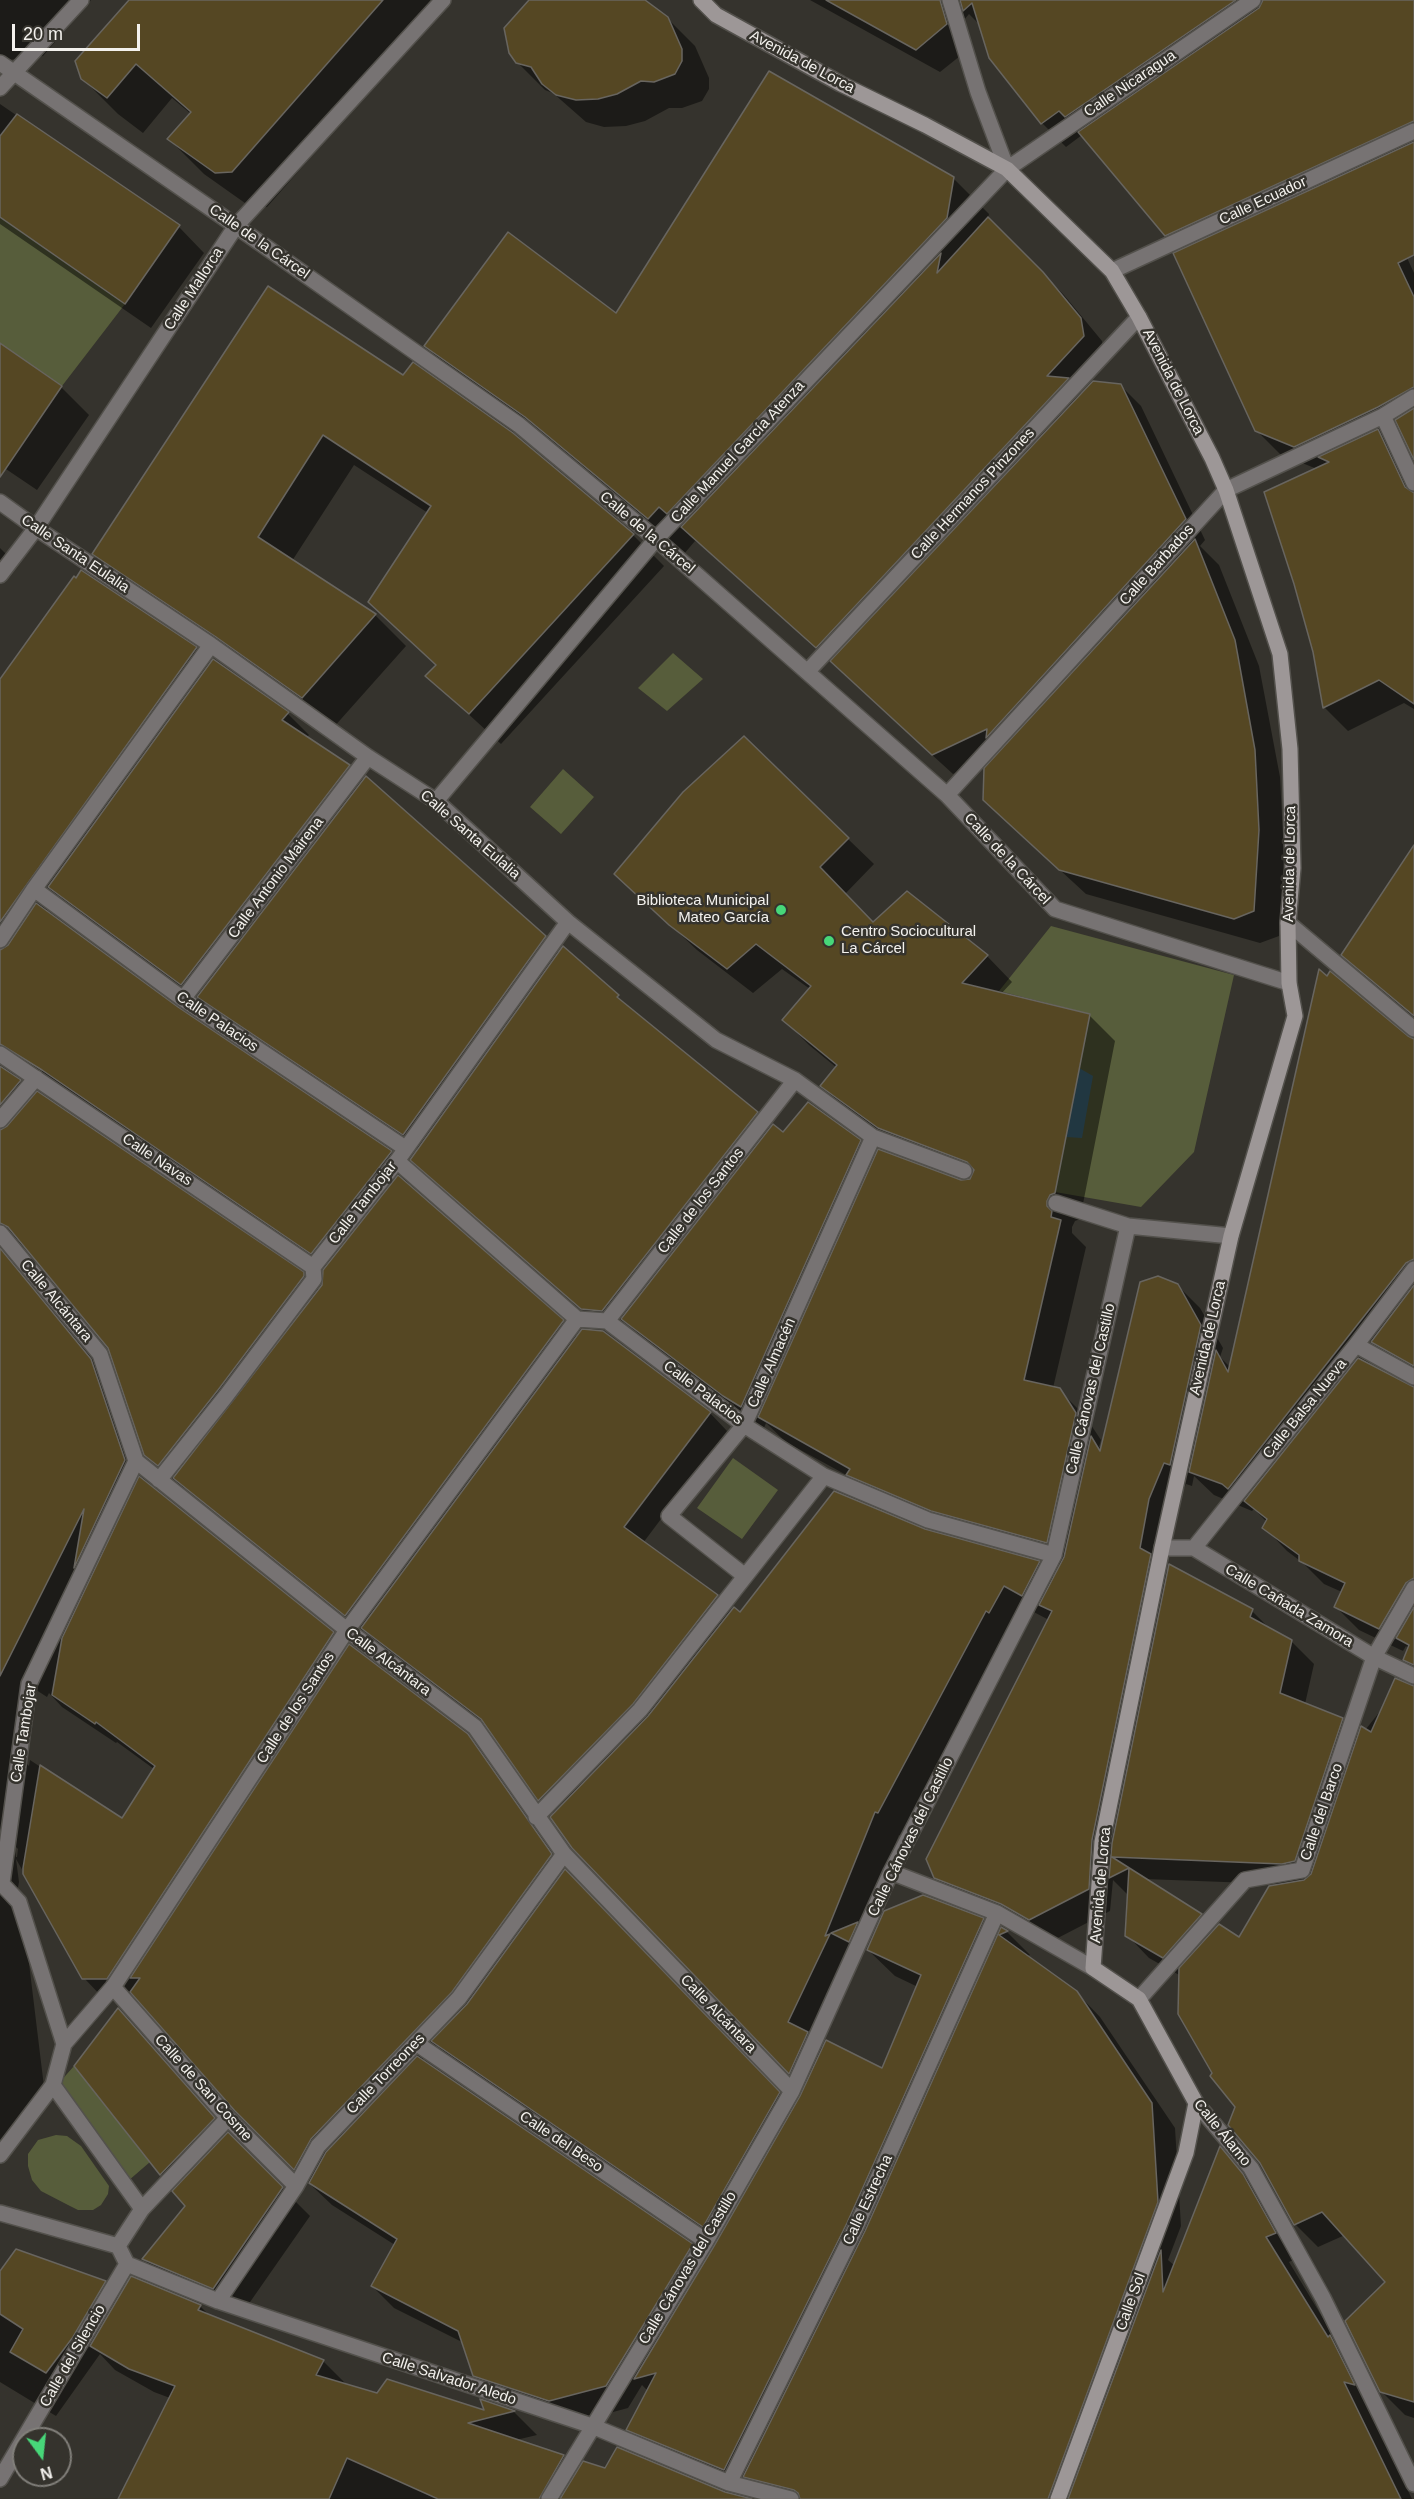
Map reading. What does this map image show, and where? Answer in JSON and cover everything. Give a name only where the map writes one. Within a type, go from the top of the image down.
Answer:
[{"type":"street","points":[[0,88],[6,68],[81,0]]},
{"type":"street","name":"Calle Mallorca","points":[[0,575],[36,528],[236,226],[443,0]]},
{"type":"street","name":"Avenida de Lorca","points":[[701,0],[716,15],[757,38],[1007,169],[1112,272],[1139,317],[1212,458],[1226,490],[1280,654],[1290,749],[1293,868],[1288,923],[1289,983],[1295,1016],[1231,1236],[1162,1548],[1102,1842],[1093,1968]]},
{"type":"street","points":[[950,0],[978,92],[1007,169]]},
{"type":"street","name":"Calle Nicaragua","points":[[1007,169],[1253,0]]},
{"type":"street","name":"Calle de la Cárcel","points":[[6,68],[519,425],[656,539],[947,795],[1055,909],[1289,983]]},
{"type":"street","name":"Calle Ecuador","points":[[1112,272],[1414,131]]},
{"type":"street","name":"Calle Manuel García Atenza","points":[[436,801],[656,539],[1007,169]]},
{"type":"street","name":"Calle Hermanos Pinzones","points":[[807,672],[1139,317]]},
{"type":"street","name":"Calle Barbados","points":[[947,795],[1226,490],[1383,416],[1414,398]]},
{"type":"street","points":[[1383,416],[1414,483]]},
{"type":"street","name":"Calle Santa Eulalia","points":[[0,502],[212,645],[368,757],[436,801],[568,922],[716,1040],[795,1080],[873,1137],[964,1172]]},
{"type":"street","points":[[0,940],[34,889],[212,645]]},
{"type":"street","name":"Calle Antonio Mairena","points":[[183,999],[368,757]]},
{"type":"street","name":"Calle Palacios","points":[[34,889],[401,1155],[577,1319]]},
{"type":"street","name":"Calle Tambojar","points":[[159,1480],[314,1279],[313,1267],[401,1155],[568,922]]},
{"type":"street","points":[[1288,923],[1414,1029]]},
{"type":"street","name":"Calle Navas","points":[[0,1054],[313,1267]]},
{"type":"street","points":[[0,1120],[36,1078]]},
{"type":"street","name":"Calle de los Santos","points":[[607,1321],[795,1080]]},
{"type":"street","name":"Calle Almacén","points":[[745,1576],[669,1516],[744,1425],[873,1137]]},
{"type":"street","points":[[1056,1203],[1128,1227],[1231,1236]]},
{"type":"street","name":"Calle Cánovas del Castillo","points":[[549,2499],[706,2241],[792,2091],[891,1872],[1054,1555],[1128,1227]]},
{"type":"street","name":"Calle Alcántara","points":[[0,1233],[100,1354],[136,1461],[347,1630],[475,1727],[564,1854],[792,2091]]},
{"type":"street","name":"Calle Balsa Nueva","points":[[1194,1548],[1356,1346],[1414,1269]]},
{"type":"street","points":[[577,1319],[607,1321]]},
{"type":"street","name":"Calle de los Santos","points":[[64,2044],[113,1987],[347,1630],[577,1319]]},
{"type":"street","name":"Calle Palacios","points":[[607,1321],[744,1425],[824,1476],[928,1520],[1054,1555]]},
{"type":"street","points":[[1356,1346],[1414,1377]]},
{"type":"street","name":"Calle Tambojar","points":[[64,2044],[19,1902],[1,1883],[29,1683],[136,1461]]},
{"type":"street","points":[[536,1817],[640,1710],[824,1476]]},
{"type":"street","points":[[1162,1548],[1194,1548]]},
{"type":"street","name":"Calle Cañada Zamora","points":[[1194,1548],[1374,1657],[1414,1676]]},
{"type":"street","name":"Calle del Barco","points":[[1138,1999],[1245,1880],[1302,1870],[1374,1657],[1414,1588]]},
{"type":"street","name":"Calle Torreones","points":[[218,2301],[296,2186],[318,2146],[459,1998],[564,1854]]},
{"type":"street","name":"Calle Álamo","points":[[891,1872],[997,1913],[1093,1968],[1138,1999],[1196,2103],[1251,2168],[1323,2298],[1414,2484]]},
{"type":"street","name":"Calle Estrecha","points":[[729,2483],[856,2227],[997,1913]]},
{"type":"street","name":"Calle de San Cosme","points":[[113,1987],[228,2118],[296,2186]]},
{"type":"street","name":"Calle del Beso","points":[[416,2043],[706,2241]]},
{"type":"street","points":[[0,2155],[54,2085],[64,2044]]},
{"type":"street","points":[[54,2085],[142,2209]]},
{"type":"street","name":"Calle Sol","points":[[1058,2499],[1186,2153],[1196,2103]]},
{"type":"street","points":[[118,2246],[142,2209],[228,2118]]},
{"type":"street","points":[[0,2212],[118,2246],[127,2264]]},
{"type":"street","name":"Calle Salvador Aledo","points":[[127,2264],[218,2301],[592,2426],[729,2483],[791,2499]]},
{"type":"street","name":"Calle del Silencio","points":[[0,2479],[127,2264]]},
{"type":"green space","points":[[0,217],[125,304],[62,386],[0,343]]},
{"type":"green space","points":[[673,653],[703,679],[667,711],[638,688]]},
{"type":"green space","points":[[563,769],[594,797],[561,834],[530,807]]},
{"type":"green space","points":[[1051,926],[1234,975],[1194,1152],[1141,1207],[1055,1192],[1090,1014],[999,991]]},
{"type":"green space","points":[[733,1458],[778,1490],[742,1539],[697,1508]]},
{"type":"green space","points":[[74,2066],[150,2162],[128,2181],[59,2083]]},
{"type":"green space","points":[[56,2135],[67,2136],[81,2146],[109,2186],[108,2194],[101,2205],[93,2210],[78,2210],[41,2191],[32,2180],[28,2166],[28,2154],[38,2140]]},
{"type":"water","points":[[1079,1068],[1093,1076],[1082,1138],[1066,1137]]},
{"type":"building","points":[[129,0],[383,0],[232,172],[215,173],[167,139],[191,112],[136,64],[107,98],[81,79],[75,61]]},
{"type":"building","points":[[529,0],[645,0],[668,17],[682,49],[682,61],[675,74],[654,82],[641,81],[617,94],[598,99],[576,100],[556,95],[542,84],[531,67],[516,63],[509,53],[504,28]]},
{"type":"building","points":[[826,0],[940,0],[947,24],[916,50]]},
{"type":"building","points":[[960,0],[1236,0],[1065,117],[1059,111],[1041,124],[989,58],[972,3],[963,11]]},
{"type":"building","points":[[1263,0],[1414,0],[1414,121],[1165,236],[1078,132],[1259,8]]},
{"type":"building","points":[[769,71],[954,177],[947,218],[667,514],[659,507],[648,519],[525,417],[424,346],[508,232],[616,313]]},
{"type":"building","points":[[17,114],[180,225],[125,304],[0,217],[0,136]]},
{"type":"building","points":[[1414,142],[1414,255],[1398,263],[1414,297],[1414,387],[1294,447],[1255,431],[1173,253]]},
{"type":"building","points":[[988,217],[1043,272],[1081,318],[1084,336],[1047,376],[1069,378],[816,648],[681,527],[941,253],[937,273]]},
{"type":"building","points":[[268,286],[403,375],[413,362],[513,433],[634,534],[469,714],[425,676],[436,665],[368,602],[431,506],[323,435],[258,537],[376,614],[302,698],[92,554]]},
{"type":"building","points":[[0,343],[62,386],[0,477]]},
{"type":"building","points":[[1093,381],[1121,384],[1186,519],[986,738],[987,729],[932,755],[830,661]]},
{"type":"building","points":[[1414,408],[1414,460],[1395,420]]},
{"type":"building","points":[[1378,429],[1405,487],[1414,493],[1414,704],[1379,680],[1323,708],[1313,652],[1264,492],[1329,462],[1318,457]]},
{"type":"building","points":[[1195,539],[1235,640],[1255,750],[1259,830],[1254,911],[1234,919],[1059,870],[983,800],[984,768]]},
{"type":"building","points":[[81,570],[197,647],[0,922],[0,679],[74,576],[76,578]]},
{"type":"building","points":[[213,659],[289,712],[282,720],[350,765],[181,985],[48,887]]},
{"type":"building","points":[[744,736],[849,838],[820,867],[873,922],[907,891],[988,955],[962,983],[1090,1014],[1055,1193],[1050,1195],[1047,1201],[1047,1206],[1052,1211],[1051,1217],[1061,1220],[1024,1380],[1060,1388],[1076,1413],[1047,1543],[931,1511],[846,1475],[850,1469],[758,1417],[878,1149],[961,1180],[970,1179],[974,1170],[967,1162],[878,1128],[820,1086],[837,1065],[782,1020],[811,986],[756,944],[727,969],[669,925],[614,874],[683,792]]},
{"type":"building","points":[[366,776],[546,936],[403,1135],[197,997]]},
{"type":"building","points":[[1414,845],[1414,1016],[1341,955]]},
{"type":"building","points":[[36,903],[178,1007],[392,1151],[311,1254],[42,1070],[0,1044],[0,950],[8,945]]},
{"type":"building","points":[[563,946],[619,995],[617,997],[758,1112],[602,1311],[581,1309],[410,1160]]},
{"type":"building","points":[[1319,969],[1327,976],[1330,971],[1414,1039],[1414,1259],[1406,1263],[1228,1489],[1222,1484],[1189,1472],[1216,1350],[1228,1372]]},
{"type":"building","points":[[0,1066],[21,1080],[0,1105]]},
{"type":"building","points":[[37,1091],[304,1272],[304,1276],[158,1466],[144,1455],[108,1348],[8,1227],[0,1223],[0,1130],[7,1126]]},
{"type":"building","points":[[808,1102],[861,1140],[741,1407],[621,1319],[773,1124],[783,1132]]},
{"type":"building","points":[[398,1175],[564,1320],[345,1616],[173,1478],[322,1285],[323,1270]]},
{"type":"building","points":[[0,1248],[91,1359],[125,1460],[74,1568],[84,1509],[0,1676]]},
{"type":"building","points":[[1158,1276],[1178,1284],[1201,1325],[1170,1465],[1164,1463],[1149,1499],[1140,1548],[1151,1554],[1092,1840],[1089,1889],[1029,1920],[1001,1904],[934,1878],[926,1859],[1052,1611],[1039,1605],[1064,1557],[1091,1436],[1100,1451],[1140,1282]]},
{"type":"building","points":[[1414,1285],[1414,1366],[1371,1342]]},
{"type":"building","points":[[582,1329],[603,1331],[711,1412],[624,1527],[718,1595],[633,1704],[538,1801],[481,1719],[361,1628]]},
{"type":"building","points":[[1358,1358],[1414,1387],[1414,1578],[1406,1583],[1379,1629],[1334,1607],[1345,1583],[1299,1561],[1299,1555],[1262,1528],[1267,1519],[1244,1501]]},
{"type":"building","points":[[139,1476],[334,1632],[107,1979],[82,1979],[23,1874],[23,1868],[40,1765],[122,1818],[155,1766],[96,1722],[95,1724],[52,1695],[62,1638]]},
{"type":"building","points":[[834,1491],[925,1529],[1040,1561],[1022,1596],[1004,1586],[989,1613],[986,1611],[878,1813],[875,1812],[825,1936],[830,1934],[788,2022],[808,2032],[789,2074],[572,1848],[550,1817],[648,1716],[734,1607],[740,1612]]},
{"type":"building","points":[[1169,1564],[1253,1609],[1250,1617],[1292,1640],[1280,1693],[1343,1718],[1295,1861],[1282,1864],[1112,1857],[1202,1914],[1163,1958],[1125,1936],[1129,1868],[1109,1878],[1112,1843]]},
{"type":"building","points":[[1414,1607],[1414,1665],[1403,1660],[1409,1645],[1396,1638]]},
{"type":"building","points":[[349,1644],[468,1734],[552,1854],[452,1992],[311,2139],[294,2170],[235,2111],[130,1992],[140,1978],[130,1978]]},
{"type":"building","points":[[1395,1678],[1414,1686],[1414,2402],[1380,2392],[1345,2321],[1385,2282],[1322,2212],[1294,2225],[1260,2163],[1228,2125],[1235,2107],[1210,2076],[1212,2073],[1178,2014],[1179,1968],[1219,1924],[1239,1937],[1269,1886],[1304,1880],[1311,1874],[1361,1726],[1371,1732]]},
{"type":"building","points":[[565,1869],[780,2092],[703,2227],[431,2041],[467,2004]]},
{"type":"building","points":[[923,1895],[984,1918],[847,2223],[724,2470],[626,2430],[656,2373],[634,2379],[800,2096],[826,2040],[882,2068],[921,1975],[867,1950],[884,1911]]},
{"type":"building","points":[[858,1922],[849,1942],[831,1933]]},
{"type":"building","points":[[1001,1927],[1008,1931],[999,1935],[1077,1991],[1152,2103],[1158,2202],[1048,2499],[800,2499],[794,2490],[743,2477],[865,2231]]},
{"type":"building","points":[[118,2008],[215,2118],[160,2175],[74,2066]]},
{"type":"building","points":[[417,2056],[693,2244],[606,2386],[549,2401],[473,2376],[458,2331],[371,2286],[397,2239],[309,2183],[326,2152]]},
{"type":"building","points":[[228,2132],[283,2187],[213,2289],[142,2259],[185,2206],[172,2191]]},
{"type":"building","points":[[1220,2146],[1243,2174],[1276,2233],[1266,2237],[1328,2337],[1330,2335],[1355,2385],[1344,2382],[1401,2499],[1068,2499],[1161,2250],[1163,2292]]},
{"type":"building","points":[[16,2249],[106,2281],[73,2337],[46,2373],[10,2352],[23,2329],[0,2314],[0,2271]]},
{"type":"building","points":[[131,2276],[201,2305],[198,2310],[324,2360],[316,2375],[377,2393],[387,2379],[484,2410],[480,2399],[515,2411],[468,2423],[564,2455],[539,2499],[438,2499],[347,2458],[329,2499],[118,2499],[175,2386],[129,2369],[90,2346]]},
{"type":"building","points":[[617,2447],[725,2492],[752,2499],[560,2499],[583,2461],[605,2468]]},
{"type":"place","name":"Biblioteca Municipal Mateo García","points":[[781,910]]},
{"type":"place","name":"Centro Sociocultural La Cárcel","points":[[829,941]]}]
